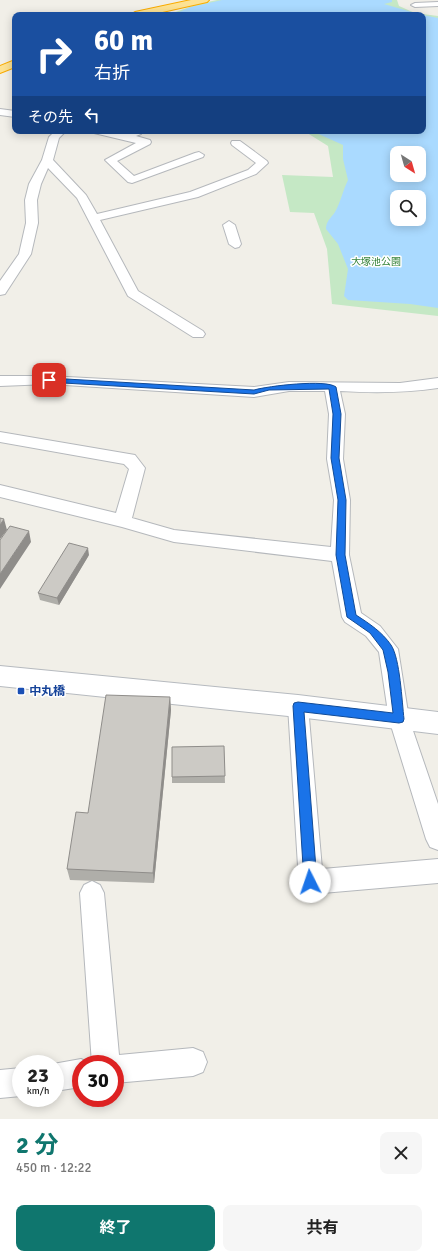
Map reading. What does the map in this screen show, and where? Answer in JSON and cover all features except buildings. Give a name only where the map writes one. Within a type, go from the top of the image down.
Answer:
[{"type":"highway","points":[[149,12],[204,0]]},
{"type":"highway","points":[[0,70],[12,64]]},
{"type":"street","points":[[415,5],[438,4]]},
{"type":"street","points":[[0,112],[12,114]]},
{"type":"street","points":[[0,291],[25,254],[32,223],[31,200],[35,184],[47,160],[54,137],[58,134]]},
{"type":"street","points":[[112,134],[146,142],[110,160],[132,180],[200,155]]},
{"type":"street","points":[[126,137],[132,134]]},
{"type":"street","points":[[94,218],[194,194],[252,172],[263,163],[236,143]]},
{"type":"street","points":[[47,160],[82,196],[133,293],[198,334]]},
{"type":"street","points":[[229,225],[234,244]]},
{"type":"street","points":[[0,381],[49,380],[254,392],[269,388],[307,386],[397,388],[438,383]]},
{"type":"street","points":[[332,387],[337,414],[335,458],[342,500],[340,555],[352,617],[373,631],[388,648],[393,672],[399,719],[438,839]]},
{"type":"street","points":[[0,437],[129,459],[137,468],[122,521]]},
{"type":"street","points":[[0,491],[122,521],[174,536],[340,555]]},
{"type":"street","points":[[0,676],[298,706],[438,723]]},
{"type":"street","points":[[298,706],[310,882],[438,871]]},
{"type":"street","points":[[92,894],[105,1055]]},
{"type":"street","points":[[124,1068],[193,1062]]},
{"type":"street","points":[[0,1084],[12,1083]]},
{"type":"green space","name":"大塚池公園","points":[[217,0],[397,0],[399,6],[413,12],[175,12],[198,4]]},
{"type":"green space","name":"大塚池公園","points":[[426,14],[438,16],[438,316],[332,304],[327,249],[314,213],[290,212],[282,175],[333,177],[328,146],[309,134],[426,134]]},
{"type":"water","points":[[222,0],[392,0],[392,2],[384,4],[412,12],[179,12],[191,7]]},
{"type":"water","points":[[426,16],[438,18],[438,308],[410,304],[348,300],[344,296],[348,269],[338,244],[326,229],[328,222],[337,209],[348,180],[343,159],[343,145],[319,134],[426,134]]},
{"type":"place","name":"中丸橋","points":[[21,691]]},
{"type":"route","points":[[49,380],[254,392],[269,388],[307,386],[332,387],[337,414],[335,458],[342,500],[340,555],[352,617],[373,631],[388,648],[393,672],[399,719],[298,706],[310,882]]}]
